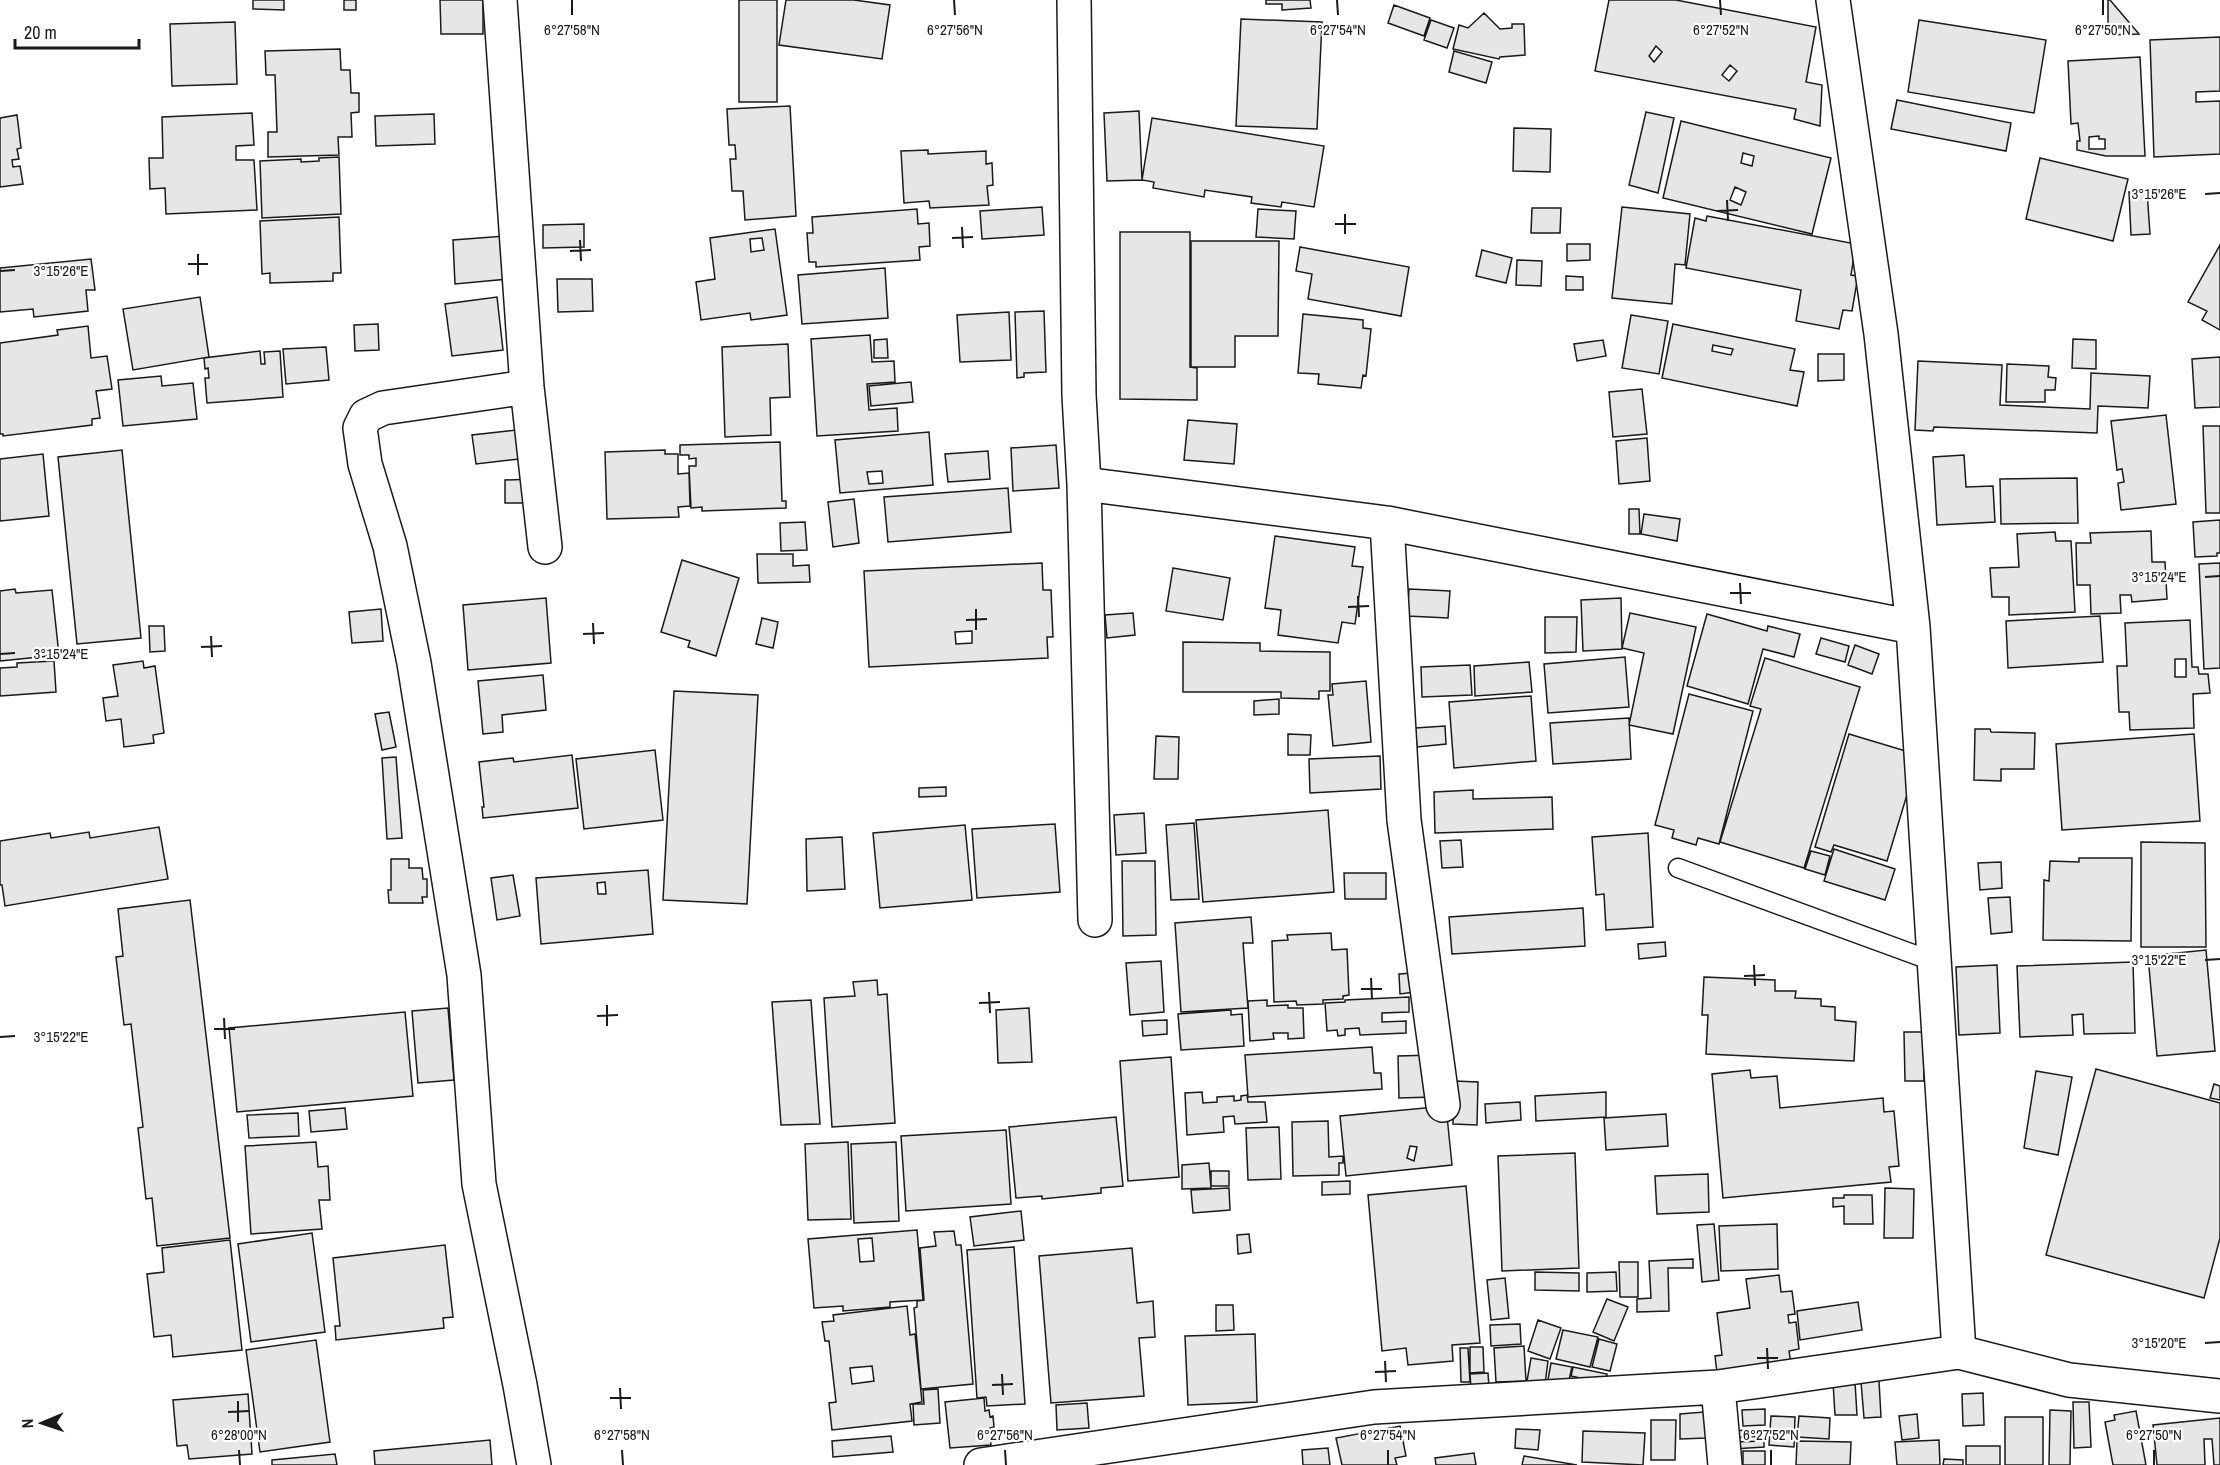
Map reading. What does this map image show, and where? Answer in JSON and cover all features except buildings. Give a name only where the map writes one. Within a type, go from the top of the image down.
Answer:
[{"type":"street","points":[[500,0],[527,387],[545,547]]},
{"type":"street","points":[[1074,0],[1079,395],[1084,484],[1095,920]]},
{"type":"street","points":[[1833,0],[1881,334],[1913,627],[1959,1352]]},
{"type":"street","points":[[527,387],[383,408],[366,416],[360,428],[365,464],[390,546],[414,663],[464,975],[479,1184],[534,1465]]},
{"type":"street","points":[[1084,484],[1386,523],[1913,627]]},
{"type":"street","points":[[1386,523],[1404,820],[1443,1105]]},
{"type":"street","points":[[981,1465],[1374,1407],[1718,1387],[1959,1352],[2069,1380],[2220,1396]]},
{"type":"street","points":[[1718,1387],[1725,1465]]},
{"type":"lane","points":[[1678,868],[1935,962]]}]
